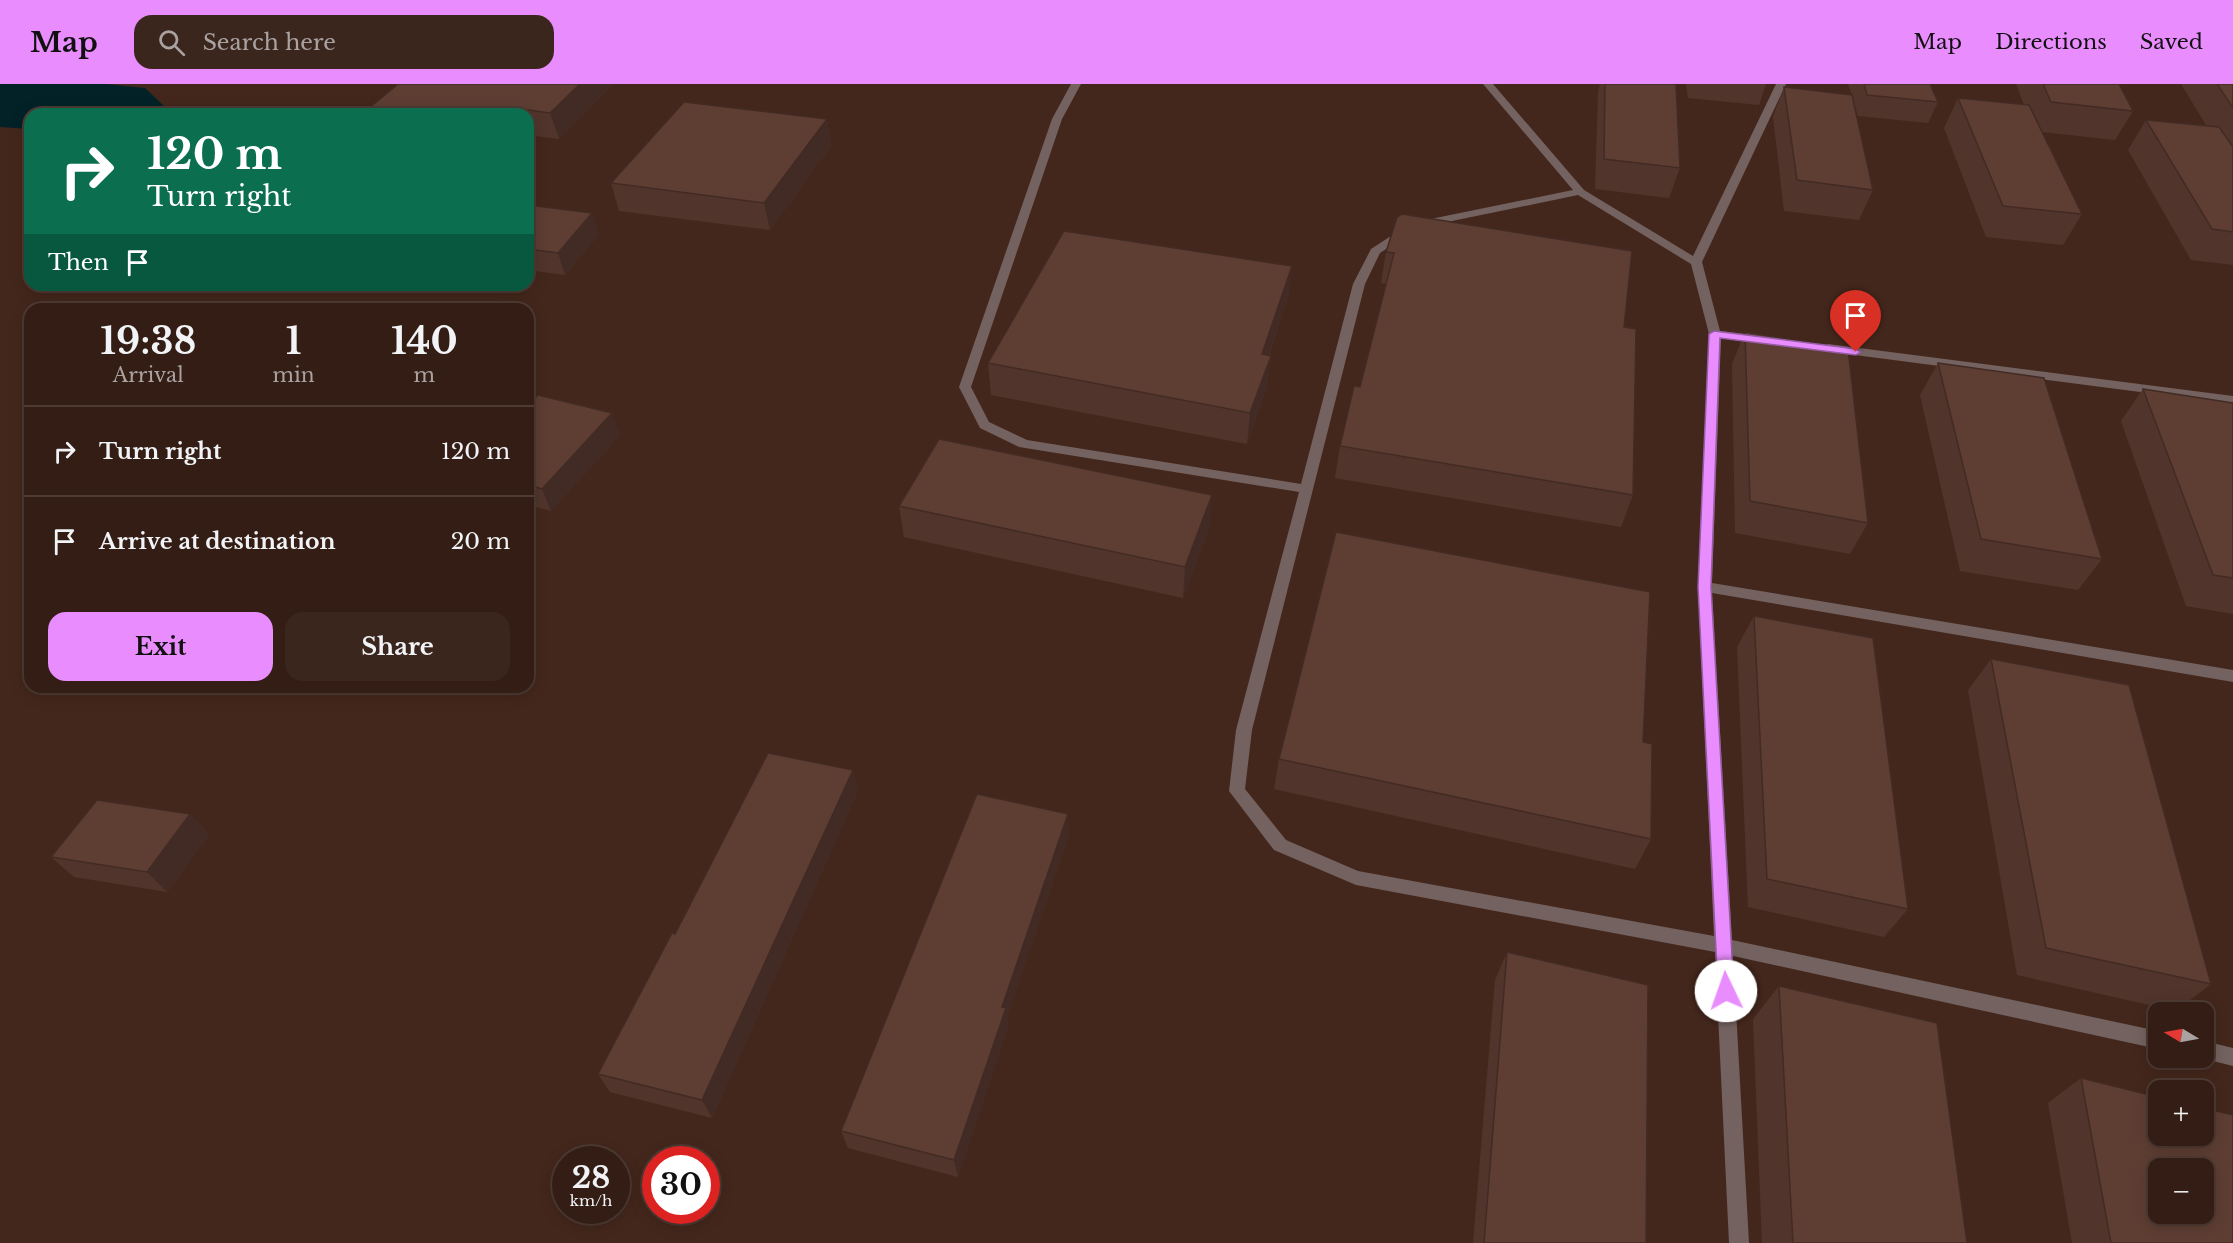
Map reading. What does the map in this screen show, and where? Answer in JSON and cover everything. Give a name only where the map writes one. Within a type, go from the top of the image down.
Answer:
[{"type":"street","points":[[1076,84],[1057,119],[965,387],[984,425],[1024,444],[1306,489]]},
{"type":"street","points":[[1488,84],[1580,192],[1696,262]]},
{"type":"street","points":[[1738,1243],[1705,587],[1714,334],[1696,262],[1781,84]]},
{"type":"street","points":[[1580,192],[1415,225],[1375,251],[1359,284],[1244,730],[1237,791],[1280,844],[1356,878],[1724,946],[2148,1038]]},
{"type":"street","points":[[1714,334],[1773,342]]},
{"type":"street","points":[[1821,348],[2233,400]]},
{"type":"street","points":[[1705,587],[2233,675]]},
{"type":"street","points":[[2214,1052],[2233,1057]]},
{"type":"water","points":[[0,84],[106,84],[145,88],[165,107],[24,108],[24,129],[0,127]]},
{"type":"building","points":[[398,84],[580,84],[550,113],[534,111],[534,108],[369,108]]},
{"type":"building","points":[[1605,84],[1676,84],[1680,168],[1604,159]]},
{"type":"building","points":[[1864,84],[1930,84],[1938,102],[1867,95]]},
{"type":"building","points":[[2043,84],[2119,84],[2133,111],[2051,102]]},
{"type":"building","points":[[2217,84],[2233,84],[2233,108]]},
{"type":"building","points":[[1784,87],[1852,95],[1873,190],[1797,180]]},
{"type":"building","points":[[1958,98],[2029,105],[2082,214],[2003,206]]},
{"type":"building","points":[[684,102],[827,119],[764,203],[611,183]]},
{"type":"building","points":[[2146,120],[2219,127],[2233,147],[2233,232],[2212,229]]},
{"type":"building","points":[[534,206],[592,213],[558,253],[534,250]]},
{"type":"building","points":[[1402,214],[1632,251],[1624,327],[1636,329],[1633,495],[1340,446],[1354,386],[1360,387],[1394,253],[1386,252],[1397,217]]},
{"type":"building","points":[[1064,231],[1292,266],[1262,354],[1271,356],[1250,413],[988,363]]},
{"type":"building","points":[[1745,332],[1848,349],[1868,523],[1750,501]]},
{"type":"building","points":[[1938,363],[2044,378],[2102,559],[1981,539]]},
{"type":"building","points":[[2143,389],[2233,403],[2233,578],[2213,575]]},
{"type":"building","points":[[538,395],[612,413],[542,489],[534,487],[534,399]]},
{"type":"building","points":[[939,439],[1212,495],[1185,567],[899,506]]},
{"type":"building","points":[[1336,532],[1650,592],[1643,742],[1652,744],[1651,839],[1279,759]]},
{"type":"building","points":[[1754,616],[1873,638],[1908,909],[1767,879]]},
{"type":"building","points":[[1991,659],[2129,685],[2211,984],[2046,948]]},
{"type":"building","points":[[768,753],[853,770],[702,1100],[598,1074],[672,933],[675,934]]},
{"type":"building","points":[[977,794],[1068,814],[1002,1007],[1006,1008],[954,1160],[841,1131]]},
{"type":"building","points":[[97,800],[190,814],[147,872],[51,857]]},
{"type":"building","points":[[1507,952],[1648,985],[1646,1243],[1484,1243]]},
{"type":"building","points":[[1779,986],[1937,1023],[1967,1243],[1793,1243]]},
{"type":"building","points":[[2081,1078],[2148,1095],[2148,1146],[2214,1146],[2214,1110],[2233,1115],[2233,1243],[2111,1243]]},
{"type":"route","points":[[1726,991],[1705,587],[1714,334],[1856,352]]}]
